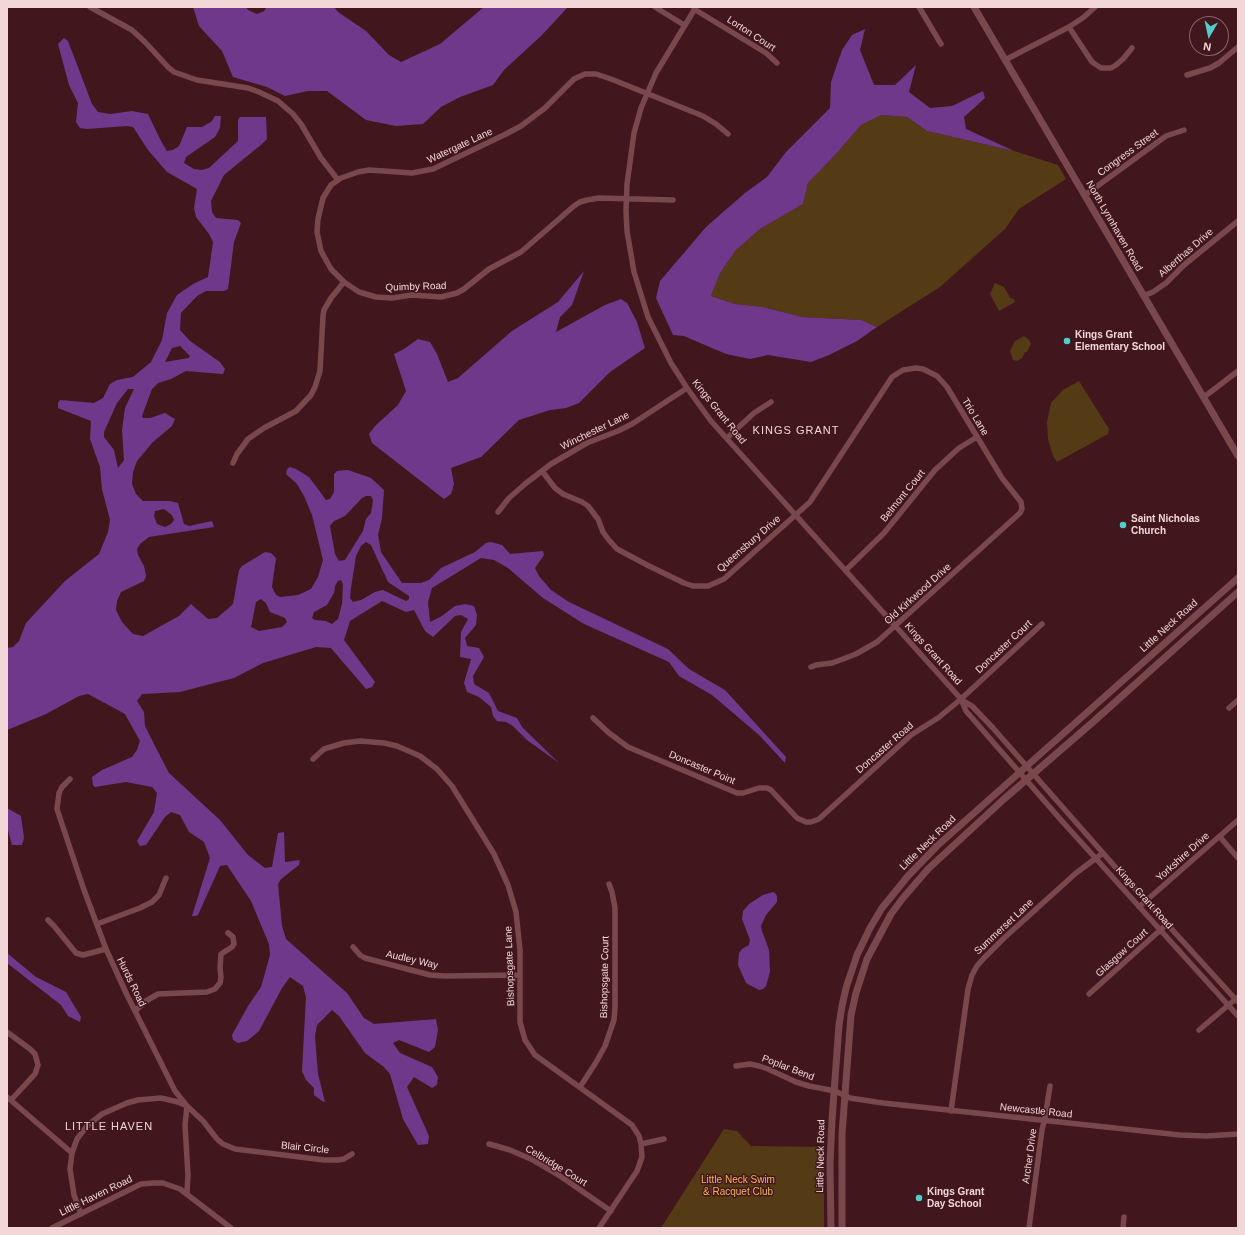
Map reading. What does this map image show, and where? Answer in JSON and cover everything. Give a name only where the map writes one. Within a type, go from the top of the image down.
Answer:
[{"type":"street","points":[[90,7],[132,30],[146,42],[174,72],[197,80],[248,88],[278,101],[293,114],[301,124],[321,158],[338,180]]},
{"type":"street","points":[[655,7],[684,25]]},
{"type":"street","points":[[919,7],[941,44]]},
{"type":"street","points":[[1005,60],[1068,27],[1095,7]]},
{"type":"street","name":"Kings Grant Road","points":[[695,8],[656,73],[647,93],[634,133],[626,199],[627,231],[630,255],[640,295],[648,317],[671,363],[686,388],[727,438],[961,699],[972,706],[1167,924],[1237,999]]},
{"type":"street","name":"Lorton Court","points":[[695,8],[766,53],[777,63]]},
{"type":"street","name":"North Lynnhaven Road","points":[[975,8],[1238,456]]},
{"type":"street","points":[[1068,27],[1092,62],[1101,68],[1106,69],[1116,65],[1132,48]]},
{"type":"street","points":[[1187,75],[1210,68],[1220,63],[1238,47]]},
{"type":"street","name":"Watergate Lane","points":[[338,180],[349,174],[364,171],[380,170],[401,174],[433,169],[521,126],[545,108],[574,79],[584,74],[596,74],[708,118],[728,134]]},
{"type":"street","name":"Congress Street","points":[[1085,195],[1166,136],[1184,130]]},
{"type":"street","name":"Quimby Road","points":[[338,180],[331,185],[323,198],[318,219],[317,232],[325,259],[344,282],[359,292],[376,297],[392,298],[412,295],[433,297],[448,296],[464,289],[489,269],[521,252],[580,202],[599,198],[673,200]]},
{"type":"street","name":"Alberthas Drive","points":[[1144,296],[1166,283],[1238,221]]},
{"type":"street","points":[[233,463],[239,450],[248,439],[264,428],[296,411],[311,395],[320,371],[324,310],[331,298],[344,282]]},
{"type":"street","name":"Trio Lane","points":[[892,377],[903,370],[916,368],[923,369],[937,376],[947,387],[1002,478],[1021,502],[1022,509]]},
{"type":"street","points":[[1204,397],[1238,371]]},
{"type":"street","name":"Queensbury Drive","points":[[542,471],[555,488],[563,494],[588,506],[598,519],[608,539],[618,549],[684,583],[693,586],[708,586],[724,579],[816,495],[892,377]]},
{"type":"street","name":"Winchester Lane","points":[[498,512],[509,498],[542,471],[568,453],[587,443],[632,424],[686,388]]},
{"type":"street","points":[[727,438],[754,413],[771,402]]},
{"type":"street","name":"Belmont Court","points":[[846,570],[884,534],[939,466],[959,448],[977,437]]},
{"type":"street","name":"Old Kirkwood Drive","points":[[811,667],[832,663],[856,654],[877,642],[986,545],[1020,513],[1022,509]]},
{"type":"street","name":"Little Neck Road","points":[[831,1228],[830,1164],[833,1091],[839,1025],[844,994],[857,955],[870,928],[896,890],[920,862],[1238,578]]},
{"type":"street","name":"Little Neck Road","points":[[842,1228],[841,1169],[844,1097],[849,1033],[856,993],[867,959],[883,927],[903,898],[928,869],[1004,799],[1238,592]]},
{"type":"street","name":"Doncaster Court","points":[[961,699],[1042,624]]},
{"type":"street","name":"Kings Grant Road","points":[[961,699],[966,711],[1026,780],[1238,1016]]},
{"type":"street","name":"Doncaster Road","points":[[842,798],[911,736],[938,718],[961,699]]},
{"type":"street","points":[[1229,708],[1238,700]]},
{"type":"street","name":"Doncaster Point","points":[[593,718],[609,733],[628,746],[737,793],[743,793],[759,788],[767,788],[797,818],[806,822],[819,819],[842,798]]},
{"type":"street","name":"Bishopsgate Lane","points":[[313,759],[324,749],[360,741],[384,743],[397,746],[420,756],[430,763],[452,786],[494,854],[514,904],[518,929],[520,1022],[525,1040],[535,1055],[632,1125],[639,1136],[642,1157],[637,1171],[599,1228]]},
{"type":"street","name":"Hurds Road","points":[[70,779],[62,787],[59,793],[57,808],[59,817],[106,949],[175,1091],[186,1106]]},
{"type":"street","name":"Yorkshire Drive","points":[[1139,907],[1238,820]]},
{"type":"street","points":[[1220,837],[1238,858]]},
{"type":"street","name":"Summerset Lane","points":[[951,1111],[968,989],[972,975],[977,966],[982,959],[1003,939],[1076,873],[1103,853]]},
{"type":"street","points":[[97,924],[152,902],[159,895],[166,878]]},
{"type":"street","name":"Bishopsgate Court","points":[[580,1087],[602,1052],[614,1020],[615,908],[609,884]]},
{"type":"street","points":[[48,920],[76,953],[84,955],[106,949]]},
{"type":"street","name":"Glasgow Court","points":[[1088,994],[1167,924]]},
{"type":"street","points":[[136,1012],[146,1001],[158,994],[207,992],[215,989],[220,983],[221,954],[232,948],[234,944],[233,937],[228,932]]},
{"type":"street","name":"Audley Way","points":[[353,946],[360,955],[365,958],[430,975],[520,975]]},
{"type":"street","points":[[1199,1030],[1237,999]]},
{"type":"street","points":[[8,1032],[35,1054],[38,1064],[35,1074],[9,1099],[72,1153]]},
{"type":"street","name":"Poplar Bend","points":[[736,1066],[750,1064],[768,1068],[796,1082],[819,1089],[833,1091]]},
{"type":"street","name":"Archer Drive","points":[[1030,1228],[1042,1130],[1050,1086]]},
{"type":"street","name":"Newcastle Road","points":[[833,1091],[844,1097],[883,1103],[1044,1121],[1180,1135],[1206,1136],[1238,1134]]},
{"type":"street","points":[[81,1214],[71,1183],[70,1169],[72,1153],[82,1132],[94,1120],[127,1102],[161,1098],[178,1102],[186,1106],[185,1125],[188,1175],[187,1193]]},
{"type":"street","name":"Blair Circle","points":[[186,1106],[199,1117],[217,1139],[223,1144],[235,1149],[338,1160],[344,1159],[352,1154]]},
{"type":"street","points":[[641,1144],[664,1139]]},
{"type":"street","name":"Celbridge Court","points":[[489,1144],[510,1150],[533,1160],[557,1174],[610,1211]]},
{"type":"street","name":"Little Haven Road","points":[[52,1228],[141,1184],[163,1183],[172,1185],[187,1193],[231,1228]]},
{"type":"street","points":[[1123,1228],[1124,1217]]},
{"type":"green space","points":[[881,115],[907,117],[927,131],[1014,151],[1058,165],[1066,179],[1019,209],[1005,229],[940,287],[877,327],[861,320],[802,317],[763,307],[735,304],[711,296],[720,273],[736,250],[760,229],[803,204],[808,183],[861,125]]},
{"type":"green space","points":[[995,283],[1004,287],[1011,299],[1013,298],[1015,302],[999,311],[990,294]]},
{"type":"green space","points":[[1024,336],[1031,344],[1022,358],[1017,361],[1013,360],[1010,351],[1015,341]]},
{"type":"green space","points":[[1079,381],[1109,429],[1108,434],[1057,462],[1053,456],[1048,439],[1047,422],[1051,403],[1063,390]]},
{"type":"green space","name":"Little Neck Swim & Racquet Club","points":[[724,1129],[737,1131],[751,1146],[824,1147],[824,1228],[661,1228]]},
{"type":"shaded area","points":[[193,7],[246,7],[248,10],[257,14],[264,11],[267,7],[334,7],[338,12],[366,31],[389,55],[401,62],[440,44],[484,7],[568,7],[542,35],[504,70],[493,85],[460,97],[441,107],[423,124],[396,126],[366,120],[327,91],[308,91],[285,96],[267,87],[233,77],[222,51],[199,26]]},
{"type":"shaded area","points":[[865,29],[860,50],[874,85],[895,85],[916,65],[909,92],[930,108],[952,106],[983,91],[985,98],[964,117],[966,129],[1014,151],[927,131],[907,117],[881,115],[861,125],[808,183],[803,204],[760,229],[736,250],[720,273],[711,296],[735,304],[763,307],[802,317],[861,320],[877,327],[857,341],[811,362],[768,355],[750,359],[726,354],[684,336],[673,335],[656,298],[660,281],[706,227],[745,193],[767,177],[786,152],[830,108],[831,82],[842,50],[852,35]]},
{"type":"shaded area","points":[[64,38],[68,41],[92,104],[98,112],[110,114],[132,111],[148,114],[167,151],[173,150],[179,146],[187,127],[202,127],[211,122],[215,116],[221,116],[220,128],[215,137],[186,157],[184,163],[194,169],[202,170],[209,168],[238,141],[238,120],[240,117],[266,117],[267,139],[224,175],[211,201],[212,212],[216,218],[238,220],[241,223],[234,242],[228,289],[224,291],[206,291],[197,296],[181,313],[180,330],[190,341],[220,362],[225,369],[223,374],[186,371],[171,379],[158,383],[152,389],[142,416],[143,418],[150,418],[165,413],[175,419],[172,426],[153,442],[137,461],[133,472],[132,484],[136,494],[143,501],[170,501],[178,503],[184,524],[189,526],[212,521],[214,527],[149,537],[140,544],[137,549],[138,555],[144,566],[146,576],[144,581],[121,592],[117,601],[116,610],[122,622],[133,634],[143,636],[179,616],[191,604],[208,619],[217,618],[233,604],[239,570],[242,566],[265,552],[271,553],[276,558],[272,587],[276,595],[280,597],[298,595],[311,589],[318,577],[323,560],[312,515],[297,484],[286,474],[287,469],[290,467],[296,469],[309,477],[326,500],[330,499],[334,492],[334,474],[337,471],[348,470],[371,478],[384,490],[382,518],[378,535],[381,552],[402,583],[421,583],[429,580],[441,568],[475,552],[486,543],[491,542],[502,545],[510,554],[543,551],[544,555],[535,568],[539,576],[551,590],[569,602],[668,649],[689,669],[725,690],[786,757],[785,763],[759,735],[712,695],[679,676],[669,662],[584,624],[543,598],[508,568],[494,560],[481,558],[432,588],[428,602],[430,622],[442,616],[455,606],[465,604],[474,606],[477,615],[476,625],[465,638],[467,646],[479,648],[484,657],[473,676],[474,684],[489,693],[498,711],[517,718],[522,727],[559,763],[527,740],[513,726],[506,722],[497,721],[493,716],[491,707],[479,697],[467,692],[464,683],[471,659],[460,657],[461,632],[468,619],[461,615],[455,616],[433,637],[425,631],[414,610],[406,612],[382,601],[350,621],[344,640],[375,682],[372,687],[366,689],[331,648],[316,647],[263,663],[234,678],[180,692],[142,694],[137,701],[144,712],[145,726],[169,773],[220,820],[248,855],[265,868],[272,867],[278,833],[284,832],[285,862],[300,860],[299,865],[281,879],[278,884],[282,926],[286,939],[347,993],[364,1018],[374,1024],[436,1019],[438,1030],[435,1047],[429,1052],[399,1040],[393,1043],[400,1053],[432,1067],[438,1077],[437,1085],[432,1088],[414,1077],[407,1087],[429,1136],[428,1144],[418,1145],[403,1119],[390,1074],[384,1067],[365,1053],[339,1016],[332,1010],[317,1025],[315,1036],[318,1074],[325,1102],[314,1095],[314,1088],[306,1080],[302,1071],[306,997],[303,986],[290,977],[282,988],[259,1031],[247,1041],[238,1043],[233,1040],[232,1035],[248,1006],[261,987],[270,955],[269,944],[251,901],[227,865],[220,866],[198,915],[192,916],[210,858],[204,842],[189,832],[180,815],[171,812],[165,817],[146,845],[140,846],[137,841],[154,812],[157,793],[152,787],[126,782],[95,787],[93,785],[92,777],[102,770],[132,757],[137,750],[140,741],[125,714],[88,694],[79,696],[46,714],[7,730],[7,648],[13,647],[19,641],[26,623],[65,581],[99,554],[108,532],[110,520],[102,489],[100,467],[90,439],[91,421],[58,408],[58,403],[60,400],[94,403],[103,398],[110,384],[117,380],[133,377],[151,362],[162,340],[167,313],[177,295],[193,284],[208,277],[213,242],[196,217],[194,208],[197,189],[167,172],[148,150],[133,127],[80,128],[76,122],[78,103],[69,85],[58,44]],"holes":[[[180,346],[190,356],[189,358],[165,362],[172,348]],[[128,389],[134,389],[125,408],[122,430],[124,460],[118,468],[114,450],[104,437],[104,432],[117,403]],[[371,496],[373,500],[371,513],[366,519],[363,531],[345,560],[339,561],[335,554],[330,526],[334,521],[345,516],[362,498]],[[164,509],[172,515],[174,520],[171,524],[165,527],[157,524],[154,516],[155,511]],[[366,542],[371,545],[388,582],[409,596],[409,599],[406,601],[383,590],[353,602],[350,598],[356,556],[361,546]],[[341,580],[343,584],[342,604],[338,619],[332,624],[326,621],[315,620],[312,618],[314,612],[327,605],[334,593],[335,586],[338,581]],[[261,599],[266,603],[270,612],[285,618],[287,622],[282,627],[259,631],[251,627],[256,602]]]},
{"type":"shaded area","points":[[584,271],[572,305],[560,317],[556,332],[605,305],[621,299],[627,303],[637,322],[645,348],[610,372],[579,403],[566,408],[550,410],[519,420],[481,457],[451,468],[454,484],[451,494],[444,499],[372,443],[369,434],[375,426],[398,405],[406,391],[394,354],[418,339],[430,342],[437,354],[448,382],[458,378],[512,331],[558,302]]},
{"type":"shaded area","points":[[7,808],[21,816],[24,838],[22,845],[12,845],[7,826]]},
{"type":"shaded area","points":[[773,892],[777,896],[777,902],[766,915],[761,926],[769,950],[770,972],[766,986],[759,990],[746,983],[738,965],[739,953],[742,949],[749,945],[750,940],[742,919],[743,911],[749,904],[763,895]]},
{"type":"shaded area","points":[[7,953],[36,977],[66,992],[81,1017],[80,1022],[68,1016],[61,1005],[7,963]]},
{"type":"place","name":"Kings Grant Elementary School","points":[[1067,341]]},
{"type":"place","name":"Saint Nicholas Church","points":[[1123,525]]},
{"type":"place","name":"Kings Grant Day School","points":[[919,1198]]},
{"type":"district","name":"KINGS GRANT","points":[[796,431]]},
{"type":"district","name":"LITTLE HAVEN","points":[[109,1127]]}]
